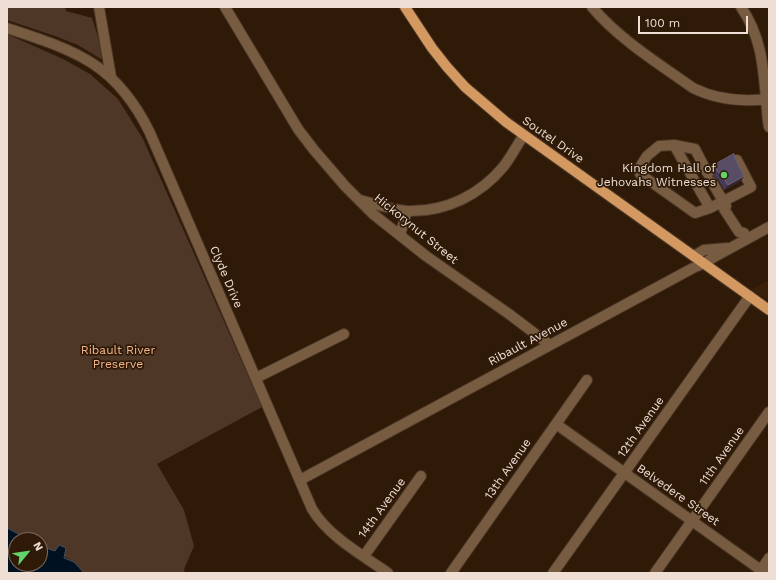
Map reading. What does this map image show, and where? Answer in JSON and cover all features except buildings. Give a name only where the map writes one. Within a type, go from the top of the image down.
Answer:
[{"type":"main road","name":"Soutel Drive","points":[[405,7],[432,48],[465,87],[484,104],[524,135],[769,310]]},
{"type":"street","points":[[99,7],[111,78]]},
{"type":"street","name":"Hickorynut Street","points":[[225,7],[298,129],[330,170],[373,214],[400,236],[550,345]]},
{"type":"street","points":[[592,7],[613,29],[631,44],[693,88],[703,93],[728,99],[768,99]]},
{"type":"street","points":[[741,7],[753,27],[763,62],[768,99],[769,127]]},
{"type":"street","name":"Clyde Drive","points":[[7,28],[70,50],[97,66],[111,78],[131,100],[150,133],[312,509],[320,522],[332,533],[388,573]]},
{"type":"street","points":[[360,200],[407,211],[431,210],[463,200],[480,190],[493,178],[505,165],[524,135]]},
{"type":"street","points":[[674,145],[710,208]]},
{"type":"street","points":[[737,160],[751,186],[724,204],[695,213],[640,174],[640,167],[647,156],[659,146],[674,145],[695,149],[724,204],[730,206],[745,229],[746,236]]},
{"type":"street","points":[[400,236],[407,211]]},
{"type":"street","name":"Ribault Avenue","points":[[300,480],[693,268],[705,264],[733,247],[746,236],[769,227]]},
{"type":"street","points":[[694,256],[704,250],[733,247]]},
{"type":"street","name":"12th Avenue","points":[[553,573],[750,296]]},
{"type":"street","points":[[256,378],[344,334]]},
{"type":"street","name":"13th Avenue","points":[[451,573],[587,380]]},
{"type":"street","name":"11th Avenue","points":[[655,573],[769,412]]},
{"type":"street","name":"Belvedere Street","points":[[556,424],[762,572]]},
{"type":"street","name":"14th Avenue","points":[[364,556],[421,476]]},
{"type":"street","points":[[762,572],[769,558]]},
{"type":"shaded area","points":[[769,280],[769,301],[752,289]]},
{"type":"green space","points":[[7,7],[65,7],[66,11],[92,18],[104,56],[101,59],[78,45],[7,20]]},
{"type":"green space","name":"Ribault River Preserve","points":[[7,34],[63,59],[90,74],[118,99],[143,139],[262,407],[157,464],[184,510],[194,546],[184,569],[185,573],[84,573],[74,562],[48,549],[48,532],[15,532],[7,528]]},
{"type":"water","points":[[7,528],[15,532],[8,532],[8,572],[48,572],[48,549],[55,551],[59,545],[66,548],[64,558],[74,562],[84,573],[7,573]]},
{"type":"place","name":"Kingdom Hall of Jehovahs Witnesses","points":[[724,175]]}]
